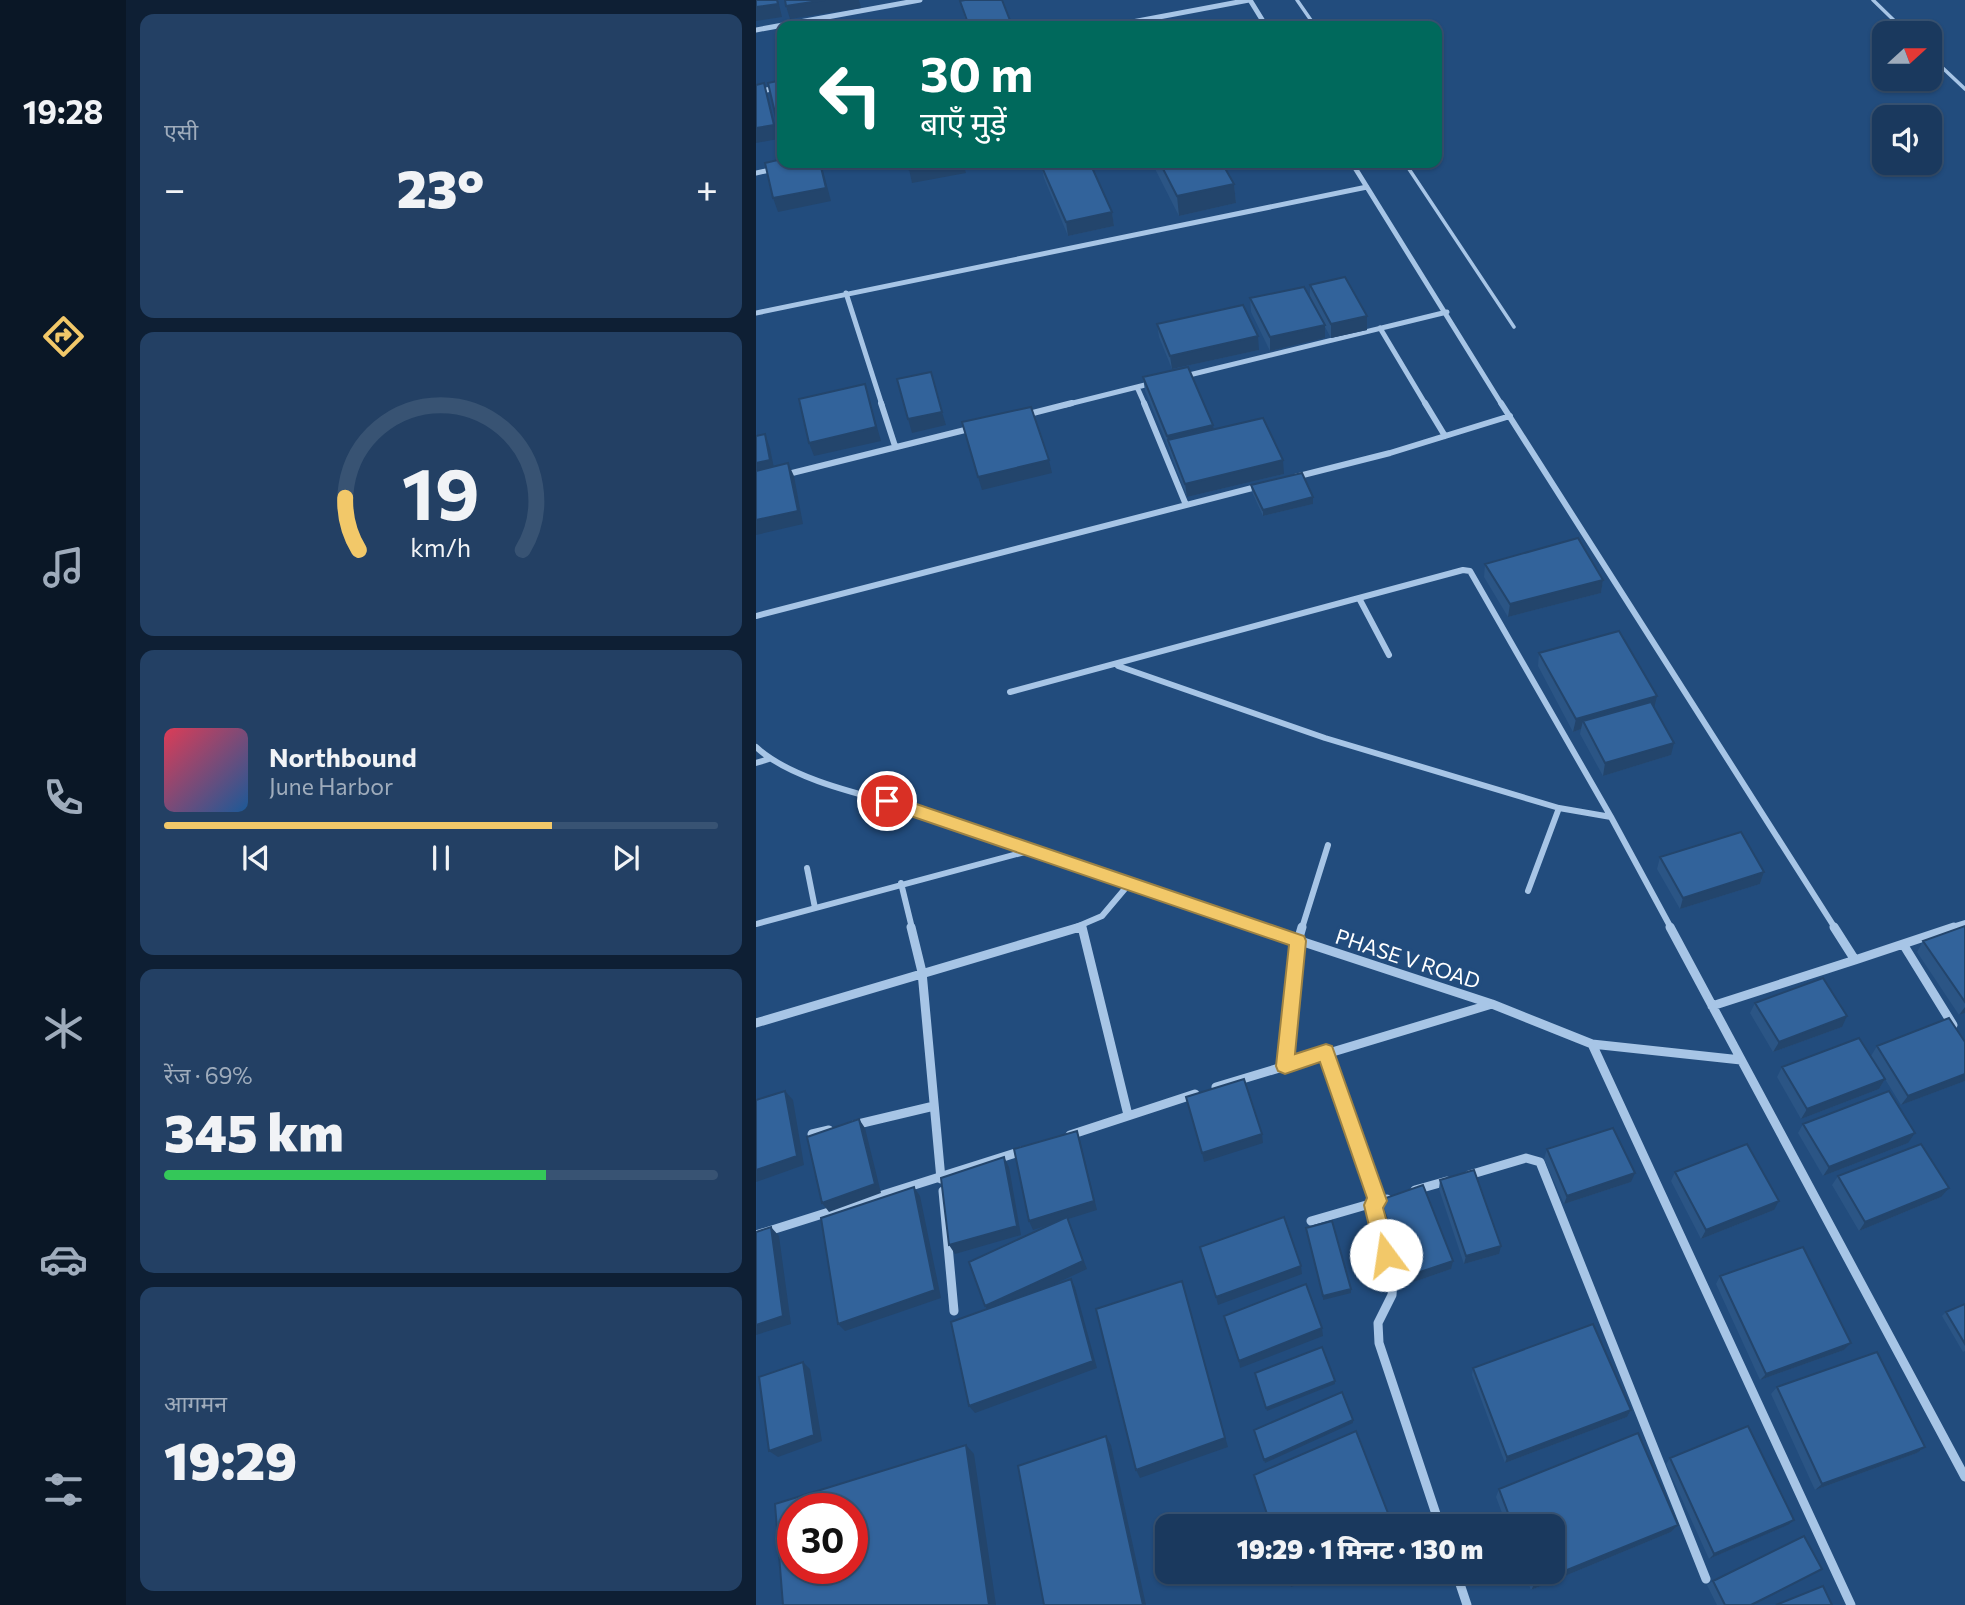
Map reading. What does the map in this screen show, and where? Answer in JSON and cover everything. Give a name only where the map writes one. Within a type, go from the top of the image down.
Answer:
[{"type":"street","points":[[805,21],[920,0]]},
{"type":"street","points":[[1138,21],[1250,0],[1263,21]]},
{"type":"street","points":[[756,30],[777,26]]},
{"type":"street","points":[[756,92],[777,88]]},
{"type":"street","points":[[756,173],[781,168]]},
{"type":"street","points":[[1355,168],[1447,312],[1586,541],[1855,960]]},
{"type":"street","points":[[756,313],[1367,187]]},
{"type":"street","points":[[846,293],[895,446]]},
{"type":"street","points":[[1176,378],[1447,312]]},
{"type":"street","points":[[1380,328],[1445,436]]},
{"type":"street","points":[[1017,416],[1163,381]]},
{"type":"street","points":[[1138,387],[1186,505]]},
{"type":"street","points":[[1288,479],[1390,453],[1510,416]]},
{"type":"street","points":[[781,476],[978,426]]},
{"type":"street","points":[[756,616],[1263,486]]},
{"type":"street","points":[[1010,692],[1360,600],[1463,570],[1470,571],[1611,817],[1965,1477]]},
{"type":"street","points":[[1360,600],[1389,655]]},
{"type":"street","points":[[1117,665],[1325,738],[1559,808],[1611,817]]},
{"type":"street","name":"PHASE V ROAD","points":[[756,747],[769,759],[835,786],[939,816],[1129,884],[1492,1003],[1592,1044],[1741,1060]]},
{"type":"street","points":[[756,762],[769,759]]},
{"type":"street","points":[[1528,891],[1559,808]]},
{"type":"street","points":[[1285,1066],[1298,941],[1328,845]]},
{"type":"street","points":[[756,924],[1034,849]]},
{"type":"street","points":[[807,868],[815,908]]},
{"type":"street","points":[[901,883],[922,972],[954,1311]]},
{"type":"street","points":[[756,1023],[1082,926],[1102,916],[1129,884]]},
{"type":"street","points":[[1712,1006],[1965,923]]},
{"type":"street","points":[[1082,926],[1128,1115]]},
{"type":"street","points":[[1903,944],[1958,1032]]},
{"type":"street","points":[[1066,1136],[1326,1052],[1492,1003]]},
{"type":"street","points":[[1592,1044],[1851,1605]]},
{"type":"street","points":[[1326,1052],[1375,1203],[1392,1280],[1392,1295],[1383,1308],[1378,1323],[1379,1343],[1436,1514]]},
{"type":"street","points":[[812,1134],[934,1106]]},
{"type":"street","points":[[756,1235],[1028,1149]]},
{"type":"street","points":[[1404,1194],[1526,1158],[1540,1162],[1706,1579]]},
{"type":"street","points":[[1311,1221],[1391,1197]]},
{"type":"street","points":[[1460,1584],[1467,1605]]},
{"type":"lane","points":[[1297,0],[1312,21]]},
{"type":"lane","points":[[1873,0],[1895,21]]},
{"type":"lane","points":[[1942,67],[1965,89]]},
{"type":"lane","points":[[1408,168],[1514,327]]},
{"type":"building","points":[[756,0],[777,0],[778,4],[756,7]]},
{"type":"building","points":[[785,0],[825,0],[786,6]]},
{"type":"building","points":[[1002,0],[1010,21],[967,21],[960,1]]},
{"type":"building","points":[[777,81],[777,121],[768,83]]},
{"type":"building","points":[[764,83],[774,125],[756,128],[756,85]]},
{"type":"building","points":[[777,160],[777,168],[821,168],[826,188],[773,198],[765,163]]},
{"type":"building","points":[[1042,168],[1092,168],[1112,212],[1066,222]]},
{"type":"building","points":[[1163,168],[1225,168],[1234,184],[1177,196]]},
{"type":"building","points":[[1345,277],[1367,316],[1331,324],[1310,285]]},
{"type":"building","points":[[1304,287],[1325,325],[1270,337],[1250,298]]},
{"type":"building","points":[[1243,305],[1258,336],[1170,356],[1157,324]]},
{"type":"building","points":[[1188,367],[1213,425],[1167,436],[1143,377]]},
{"type":"building","points":[[931,372],[942,412],[908,419],[897,379]]},
{"type":"building","points":[[865,384],[876,427],[809,443],[799,399]]},
{"type":"building","points":[[1031,407],[1049,460],[978,477],[962,422]]},
{"type":"building","points":[[1263,418],[1283,460],[1185,484],[1168,440]]},
{"type":"building","points":[[765,434],[770,460],[756,463],[756,436]]},
{"type":"building","points":[[788,463],[798,511],[756,520],[756,471]]},
{"type":"building","points":[[1302,473],[1313,497],[1263,510],[1251,485]]},
{"type":"building","points":[[1578,538],[1603,580],[1510,604],[1485,564]]},
{"type":"building","points":[[1619,631],[1657,696],[1576,719],[1539,653]]},
{"type":"building","points":[[1651,702],[1674,743],[1605,763],[1583,721]]},
{"type":"building","points":[[1741,832],[1764,872],[1683,898],[1660,857]]},
{"type":"building","points":[[1965,926],[1965,1002],[1923,941]]},
{"type":"building","points":[[1823,978],[1847,1016],[1779,1042],[1755,1003]]},
{"type":"building","points":[[1949,1018],[1965,1042],[1965,1074],[1908,1096],[1877,1046]]},
{"type":"building","points":[[1859,1038],[1885,1079],[1807,1109],[1782,1067]]},
{"type":"building","points":[[1244,1079],[1262,1134],[1202,1153],[1186,1097]]},
{"type":"building","points":[[785,1091],[797,1156],[756,1170],[756,1100]]},
{"type":"building","points":[[1889,1091],[1915,1133],[1829,1167],[1803,1124]]},
{"type":"building","points":[[859,1119],[875,1184],[822,1203],[807,1137]]},
{"type":"building","points":[[1613,1128],[1635,1173],[1567,1196],[1547,1149]]},
{"type":"building","points":[[1077,1131],[1094,1201],[1029,1221],[1014,1149]]},
{"type":"building","points":[[1747,1144],[1779,1201],[1706,1230],[1675,1172]]},
{"type":"building","points":[[1921,1144],[1949,1188],[1865,1222],[1838,1176]]},
{"type":"building","points":[[1004,1157],[1017,1226],[949,1245],[941,1178]]},
{"type":"building","points":[[1474,1170],[1501,1246],[1466,1256],[1440,1180]]},
{"type":"building","points":[[1423,1185],[1453,1261],[1408,1276],[1380,1200]]},
{"type":"building","points":[[914,1187],[935,1290],[838,1324],[821,1218]]},
{"type":"building","points":[[1067,1217],[1083,1261],[985,1306],[969,1262]]},
{"type":"building","points":[[1284,1217],[1301,1266],[1216,1297],[1200,1247]]},
{"type":"building","points":[[1332,1221],[1351,1289],[1323,1296],[1306,1228]]},
{"type":"building","points":[[771,1227],[783,1316],[756,1325],[756,1232]]},
{"type":"building","points":[[1803,1247],[1851,1343],[1766,1374],[1720,1276]]},
{"type":"building","points":[[1071,1279],[1093,1361],[969,1406],[951,1322]]},
{"type":"building","points":[[1182,1281],[1225,1438],[1136,1470],[1096,1309]]},
{"type":"building","points":[[1306,1284],[1322,1328],[1239,1361],[1224,1316]]},
{"type":"building","points":[[1965,1304],[1965,1344],[1946,1312]]},
{"type":"building","points":[[1593,1324],[1631,1410],[1507,1457],[1473,1368]]},
{"type":"building","points":[[1322,1347],[1335,1381],[1266,1408],[1255,1373]]},
{"type":"building","points":[[1877,1352],[1925,1447],[1822,1484],[1777,1387]]},
{"type":"building","points":[[803,1362],[814,1435],[769,1451],[759,1377]]},
{"type":"building","points":[[1342,1392],[1353,1420],[1264,1460],[1254,1430]]},
{"type":"building","points":[[1748,1426],[1794,1520],[1714,1554],[1670,1458]]},
{"type":"building","points":[[1356,1431],[1388,1514],[1267,1514],[1254,1475]]},
{"type":"building","points":[[1638,1433],[1678,1525],[1565,1571],[1565,1514],[1508,1514],[1499,1489]]},
{"type":"building","points":[[1106,1436],[1143,1605],[1044,1605],[1018,1466]]},
{"type":"building","points":[[966,1445],[989,1605],[783,1605],[781,1584],[868,1584],[868,1493],[811,1493]]},
{"type":"building","points":[[1804,1536],[1822,1569],[1751,1605],[1725,1605],[1713,1581]]},
{"type":"building","points":[[1823,1586],[1832,1605],[1776,1605]]},
{"type":"route","points":[[887,801],[939,816],[1298,941],[1285,1066],[1326,1052],[1378,1201],[1373,1205],[1386,1255]]}]
